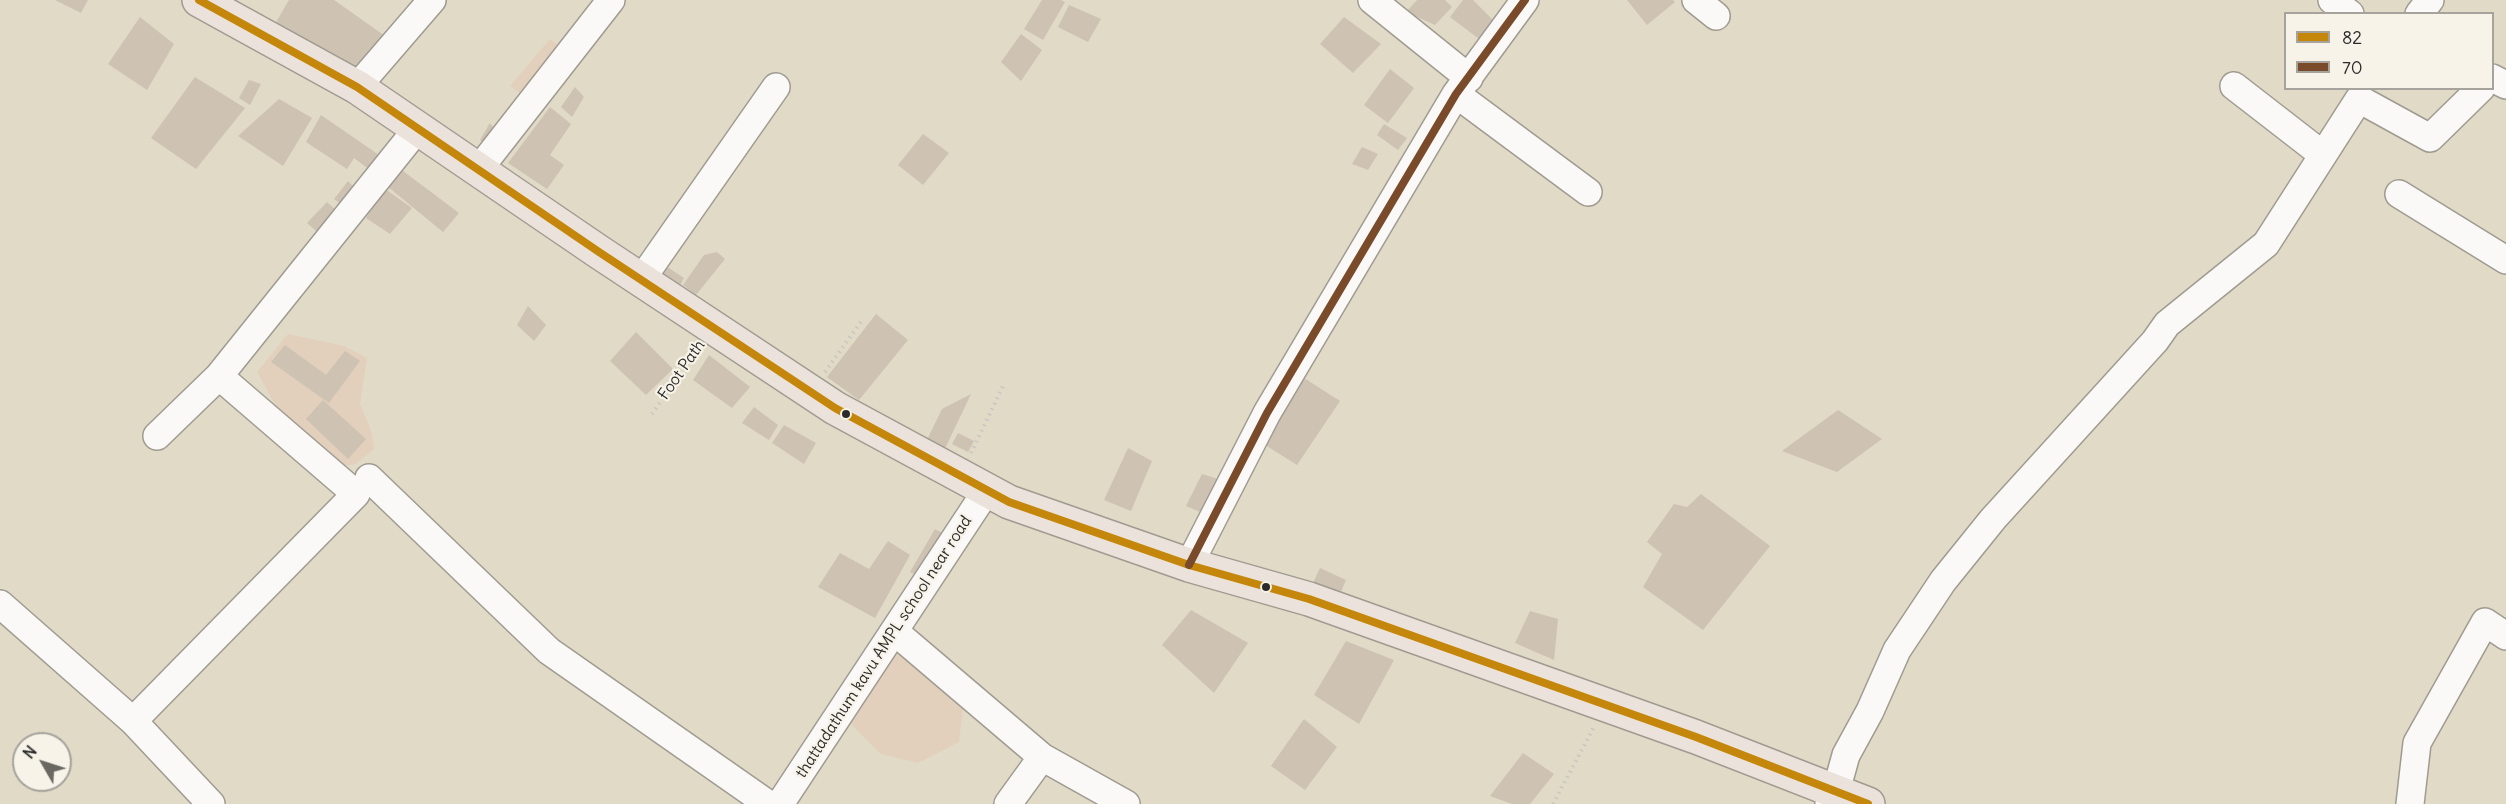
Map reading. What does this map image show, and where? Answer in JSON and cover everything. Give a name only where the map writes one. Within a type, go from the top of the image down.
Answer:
[{"type":"main road","points":[[199,0],[357,87],[641,280],[835,408],[1009,502],[1189,565],[1309,599],[1605,705],[1833,797],[1868,804]]},
{"type":"street","points":[[357,87],[432,0]]},
{"type":"street","points":[[479,169],[611,0]]},
{"type":"street","points":[[1372,0],[1462,86],[1588,192]]},
{"type":"street","points":[[1189,565],[1267,413],[1462,86],[1525,0]]},
{"type":"street","points":[[2332,0],[2347,12]]},
{"type":"street","points":[[2421,12],[2430,0]]},
{"type":"street","points":[[2234,86],[2323,155]]},
{"type":"street","points":[[641,280],[776,87]]},
{"type":"street","points":[[1833,797],[1846,755],[1870,711],[1897,650],[1943,581],[1993,519],[2155,341],[2167,324],[2266,244],[2362,94],[2430,138],[2479,90]]},
{"type":"street","points":[[157,436],[219,376],[418,128]]},
{"type":"street","points":[[2399,194],[2506,260]]},
{"type":"street","points":[[133,721],[356,494],[219,376]]},
{"type":"street","points":[[369,478],[549,651],[768,804]]},
{"type":"street","name":"thattadathum kavu AMPL school near road","points":[[780,804],[894,631],[974,483]]},
{"type":"street","points":[[0,604],[133,721],[211,804]]},
{"type":"street","points":[[2410,804],[2417,743],[2485,622],[2506,636]]},
{"type":"street","points":[[894,631],[1042,757],[1126,804]]},
{"type":"street","points":[[1008,804],[1042,757]]},
{"type":"path","points":[[810,392],[863,319]]},
{"type":"path","name":"Foot Path","points":[[652,414],[713,327]]},
{"type":"path","points":[[974,483],[1004,384]]},
{"type":"path","points":[[1553,804],[1605,705]]},
{"type":"shaded area","points":[[550,39],[578,61],[539,107],[510,86]]},
{"type":"shaded area","points":[[288,334],[344,346],[367,358],[360,404],[371,430],[374,449],[356,464],[336,467],[276,406],[257,372]]},
{"type":"shaded area","points":[[906,652],[963,709],[959,742],[918,763],[881,754],[839,712],[885,659]]},
{"type":"building","points":[[55,0],[88,0],[81,13]]},
{"type":"building","points":[[289,0],[334,0],[392,41],[361,78],[275,24]]},
{"type":"building","points":[[1042,0],[1065,2],[1043,40],[1024,29]]},
{"type":"building","points":[[1417,0],[1445,0],[1452,7],[1435,25],[1406,12]]},
{"type":"building","points":[[1463,0],[1473,0],[1496,23],[1483,42],[1450,17]]},
{"type":"building","points":[[1627,0],[1673,0],[1675,2],[1647,25]]},
{"type":"building","points":[[1069,5],[1101,19],[1088,42],[1058,27]]},
{"type":"building","points":[[140,17],[174,44],[147,90],[108,64]]},
{"type":"building","points":[[1344,17],[1381,44],[1353,73],[1320,44]]},
{"type":"building","points":[[1021,34],[1042,50],[1021,81],[1001,62]]},
{"type":"building","points":[[1390,69],[1414,88],[1388,123],[1364,105]]},
{"type":"building","points":[[195,77],[245,108],[196,169],[151,138]]},
{"type":"building","points":[[249,80],[261,84],[250,105],[239,98]]},
{"type":"building","points":[[575,87],[584,97],[572,117],[561,107]]},
{"type":"building","points":[[279,99],[312,118],[283,166],[238,136]]},
{"type":"building","points":[[550,107],[571,124],[550,155],[564,165],[547,189],[508,163]]},
{"type":"building","points":[[321,115],[389,162],[378,176],[354,158],[347,169],[306,142]]},
{"type":"building","points":[[490,123],[499,135],[490,148],[480,140]]},
{"type":"building","points":[[1384,124],[1407,138],[1398,150],[1377,135]]},
{"type":"building","points":[[923,134],[949,153],[923,185],[898,165]]},
{"type":"building","points":[[1362,147],[1378,154],[1368,170],[1352,164]]},
{"type":"building","points":[[399,168],[459,213],[443,232],[387,186]]},
{"type":"building","points":[[348,181],[358,192],[347,208],[334,199]]},
{"type":"building","points":[[385,189],[412,208],[390,234],[366,218]]},
{"type":"building","points":[[327,202],[339,213],[323,237],[307,223]]},
{"type":"building","points":[[717,252],[725,259],[696,295],[683,285],[704,255]]},
{"type":"building","points":[[663,264],[684,278],[678,289],[655,274]]},
{"type":"building","points":[[528,306],[546,325],[534,341],[517,325]]},
{"type":"building","points":[[876,314],[908,340],[859,400],[827,377]]},
{"type":"building","points":[[636,332],[673,369],[646,395],[610,361]]},
{"type":"building","points":[[285,345],[326,375],[345,351],[360,361],[329,403],[271,362]]},
{"type":"building","points":[[709,355],[750,387],[732,408],[693,380]]},
{"type":"building","points":[[1304,378],[1340,401],[1297,465],[1262,443]]},
{"type":"building","points":[[971,394],[941,457],[924,446],[942,409]]},
{"type":"building","points":[[323,400],[366,439],[348,459],[306,419]]},
{"type":"building","points":[[754,407],[778,425],[769,440],[742,423]]},
{"type":"building","points":[[1838,410],[1882,439],[1837,472],[1782,451]]},
{"type":"building","points":[[784,425],[816,443],[804,464],[772,443]]},
{"type":"building","points":[[958,433],[974,441],[968,452],[952,444]]},
{"type":"building","points":[[1128,448],[1152,461],[1131,511],[1104,500]]},
{"type":"building","points":[[1202,474],[1221,480],[1205,514],[1186,506]]},
{"type":"building","points":[[1701,494],[1770,546],[1703,630],[1643,587],[1662,554],[1647,542],[1674,504],[1687,507]]},
{"type":"building","points":[[935,529],[953,539],[925,579],[910,572]]},
{"type":"building","points":[[888,541],[910,555],[875,618],[818,587],[840,553],[869,569]]},
{"type":"building","points":[[1320,568],[1346,580],[1340,594],[1311,587]]},
{"type":"building","points":[[1191,610],[1248,643],[1214,693],[1162,645]]},
{"type":"building","points":[[1530,611],[1558,619],[1554,660],[1515,643]]},
{"type":"building","points":[[1346,641],[1394,660],[1359,724],[1314,695]]},
{"type":"building","points":[[1304,719],[1337,747],[1305,790],[1271,766]]},
{"type":"building","points":[[1523,753],[1554,774],[1530,804],[1512,804],[1490,796]]},
{"type":"transit line","name":"82","points":[[199,0],[357,87],[599,252],[835,408],[1009,502],[1189,565],[1309,599],[1696,737],[1868,804]]},
{"type":"transit line","name":"70","points":[[1189,565],[1267,413],[1456,94],[1525,0]]}]
